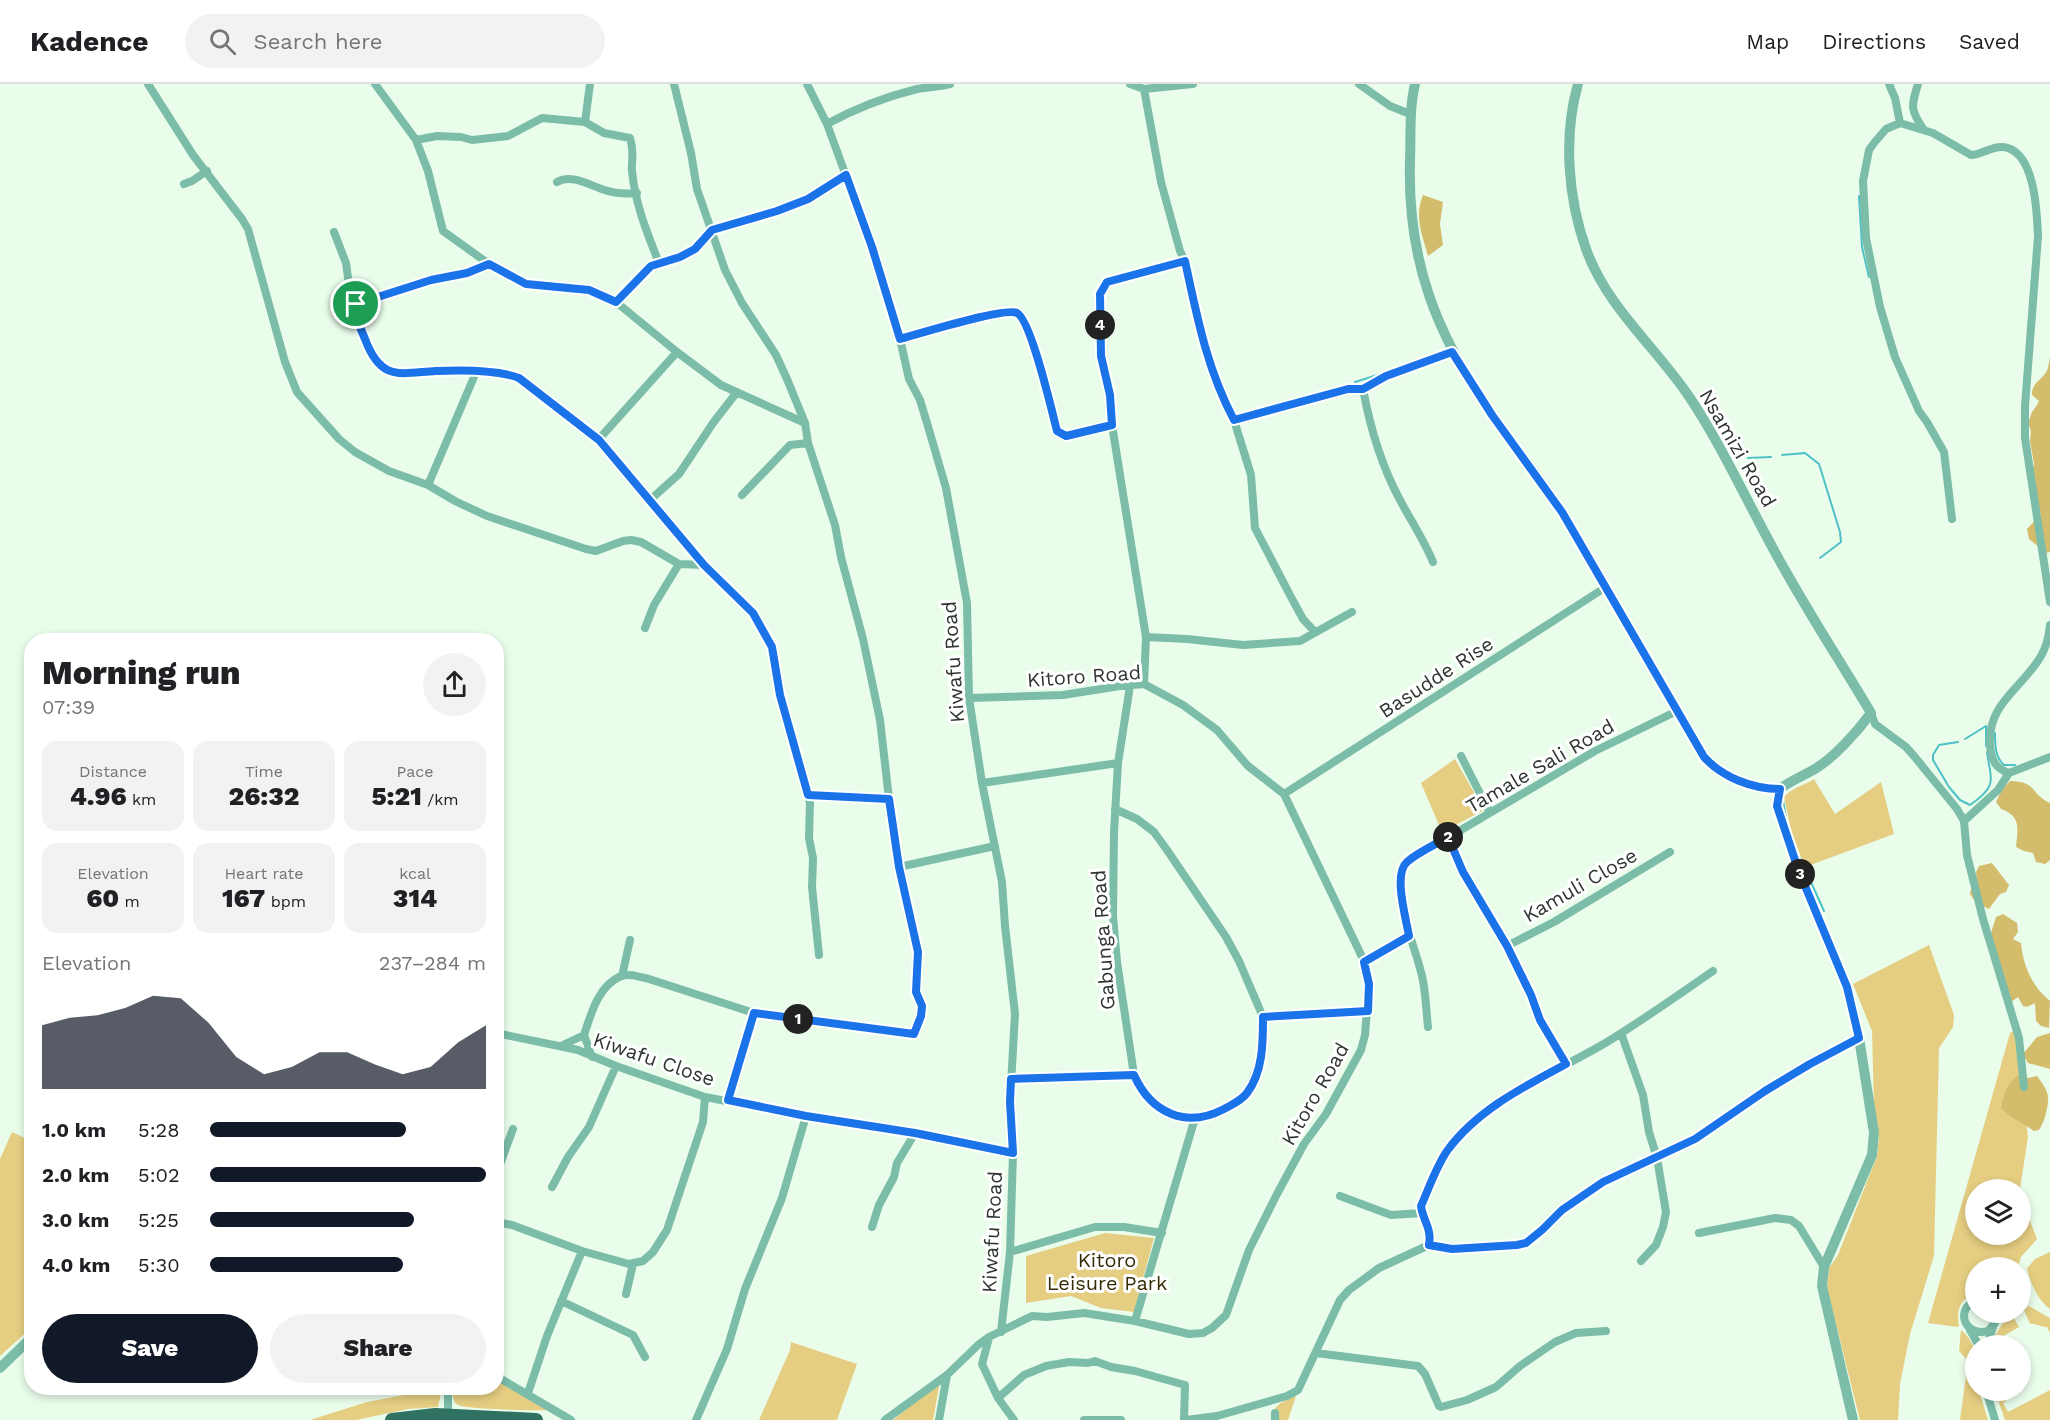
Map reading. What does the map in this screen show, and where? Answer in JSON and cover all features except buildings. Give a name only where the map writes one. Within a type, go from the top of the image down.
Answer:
[{"type":"highway","points":[[392,1420],[428,1415],[448,1418],[536,1420]]},
{"type":"street","points":[[148,84],[178,131],[234,205],[248,230],[282,353],[297,392],[339,440],[389,471],[428,485],[487,516],[586,549],[596,551],[631,540],[641,542],[679,564],[704,565]]},
{"type":"street","points":[[375,84],[416,140],[428,171],[443,231],[489,264],[526,284],[589,290],[616,302],[721,385],[805,423]]},
{"type":"street","points":[[585,122],[590,84]]},
{"type":"street","points":[[592,1057],[584,1035],[596,1000],[608,986],[622,976],[634,975],[649,979],[754,1013],[914,1034],[922,1006],[916,992],[918,952],[899,867],[880,720],[835,525],[808,443],[805,423],[776,355],[742,303],[725,270],[697,189],[691,153],[674,84]]},
{"type":"street","name":"Kiwafu Road","points":[[807,84],[827,124],[872,247],[900,339],[909,379],[920,400],[943,477],[967,603],[969,698],[982,783],[1002,882],[1015,1014],[1010,1102],[1013,1153],[1010,1252],[1001,1332]]},
{"type":"street","points":[[827,124],[883,98],[950,84]]},
{"type":"street","points":[[1130,84],[1144,89],[1193,84]]},
{"type":"street","points":[[1359,84],[1390,106],[1410,114]]},
{"type":"street","points":[[1415,84],[1410,114],[1410,179],[1419,260],[1435,313],[1452,352],[1492,415],[1562,512],[1704,757],[1714,768],[1729,777],[1754,785],[1780,789]]},
{"type":"street","name":"Nsamizi Road","points":[[1578,84],[1570,118],[1569,150],[1578,217],[1589,257],[1621,312],[1690,398],[1728,462],[1769,542],[1871,713]]},
{"type":"street","points":[[1889,84],[1900,123]]},
{"type":"street","points":[[1918,84],[1911,106],[1914,116],[1924,130]]},
{"type":"street","points":[[1144,89],[1161,182],[1180,251],[1185,261],[1206,349],[1219,390],[1234,420],[1251,475],[1255,528],[1303,619],[1314,632]]},
{"type":"street","points":[[416,140],[437,136],[472,140],[508,136],[542,118],[585,122],[604,133],[630,138],[634,151],[632,169],[642,220],[659,263]]},
{"type":"street","points":[[1952,519],[1944,452],[1928,422],[1919,411],[1895,357],[1878,297],[1866,238],[1863,181],[1869,150],[1886,129],[1900,123],[1933,133],[1971,155],[1977,155],[1996,147],[2006,147],[2016,153],[2029,170],[2037,209],[2037,236],[2025,406],[2025,438],[2050,602]]},
{"type":"street","points":[[184,184],[207,171]]},
{"type":"street","points":[[616,302],[651,266],[680,257],[695,249],[712,230],[777,211],[808,199],[846,175]]},
{"type":"street","points":[[557,182],[564,178],[571,178],[608,191],[623,194],[637,193]]},
{"type":"street","points":[[334,232],[346,263],[356,312],[370,353],[380,365],[392,372],[404,375],[471,370],[509,374],[519,378],[599,440],[704,565],[753,613],[772,647],[780,695],[810,803],[809,838],[813,858],[812,887],[819,955]]},
{"type":"street","points":[[1144,684],[1146,637],[1112,425],[1110,395],[1101,356],[1099,303],[1102,288],[1107,282],[1185,261]]},
{"type":"street","points":[[356,304],[431,280],[467,273],[489,264]]},
{"type":"street","points":[[900,339],[990,316],[1011,312],[1018,314],[1023,319],[1031,338],[1057,431],[1066,436],[1112,425]]},
{"type":"street","points":[[599,440],[677,352]]},
{"type":"street","points":[[1234,420],[1348,389],[1363,389],[1386,376],[1452,352]]},
{"type":"street","points":[[428,485],[474,377],[471,370]]},
{"type":"street","points":[[1363,389],[1368,419],[1385,467],[1433,562]]},
{"type":"street","points":[[650,500],[679,474],[737,392]]},
{"type":"street","points":[[742,495],[790,445],[808,443]]},
{"type":"street","points":[[645,628],[654,604],[679,564]]},
{"type":"street","name":"Basudde Rise","points":[[1284,794],[1606,587]]},
{"type":"street","points":[[1146,637],[1243,645],[1300,641],[1352,612]]},
{"type":"street","points":[[2010,773],[1999,769],[1992,757],[1990,727],[1998,707],[2041,656],[2050,625]]},
{"type":"street","name":"Kitoro Road","points":[[885,1420],[947,1375],[989,1337],[1032,1316],[1084,1314],[1189,1334],[1203,1334],[1220,1323],[1226,1315],[1249,1250],[1277,1194],[1304,1144],[1326,1113],[1361,1050],[1368,1011],[1369,984],[1364,962],[1284,794],[1248,766],[1217,730],[1183,705],[1144,684],[1063,694],[969,698]]},
{"type":"street","name":"Gabunga Road","points":[[1130,686],[1118,764],[1113,916],[1117,962],[1134,1075],[1140,1088],[1152,1102],[1172,1116],[1195,1118]]},
{"type":"street","name":"Tamale Sali Road","points":[[1409,936],[1400,882],[1401,871],[1405,863],[1595,751],[1677,711]]},
{"type":"street","points":[[1853,1420],[1822,1286],[1824,1266],[1872,1155],[1874,1133],[1859,1038],[1847,987],[1798,869],[1777,806],[1780,789],[1794,778],[1815,769],[1857,731],[1871,713]]},
{"type":"street","points":[[1871,713],[1875,724],[1906,747],[1914,756],[1964,821],[1967,855],[1980,908],[2019,1038],[2024,1087]]},
{"type":"street","points":[[1461,756],[1490,813]]},
{"type":"street","points":[[1964,821],[1998,790],[2010,773],[2050,757]]},
{"type":"street","points":[[982,783],[1118,764]]},
{"type":"street","points":[[808,795],[889,799]]},
{"type":"street","points":[[1115,809],[1137,819],[1154,832],[1167,850],[1226,937],[1247,977],[1263,1017],[1263,1050],[1248,1092],[1241,1100],[1213,1115],[1195,1118],[1135,1322]]},
{"type":"street","points":[[1448,837],[1463,872],[1507,946],[1531,995],[1540,1020],[1566,1064]]},
{"type":"street","points":[[899,867],[994,846]]},
{"type":"street","name":"Kamuli Close","points":[[1507,946],[1554,922],[1670,852]]},
{"type":"street","points":[[1364,962],[1409,936],[1424,985],[1428,1027]]},
{"type":"street","points":[[622,976],[630,940]]},
{"type":"street","points":[[1429,1245],[1430,1228],[1421,1206],[1447,1151],[1483,1114],[1520,1089],[1621,1033],[1713,971]]},
{"type":"street","points":[[1263,1017],[1368,1011]]},
{"type":"street","points":[[728,1100],[754,1013]]},
{"type":"street","points":[[1621,1033],[1643,1095],[1666,1212],[1664,1227],[1656,1245],[1641,1260]]},
{"type":"street","name":"Kiwafu Close","points":[[504,1035],[578,1050],[616,1066],[705,1097],[915,1133],[1013,1153]]},
{"type":"street","points":[[561,1046],[584,1035]]},
{"type":"street","points":[[998,1398],[1024,1375],[1046,1366],[1095,1361],[1185,1385],[1185,1420],[1217,1416],[1287,1396],[1298,1390],[1340,1300],[1349,1290],[1379,1268],[1429,1245],[1452,1249],[1526,1243],[1580,1196],[1623,1171],[1657,1158],[1695,1139],[1765,1091],[1859,1038]]},
{"type":"street","points":[[552,1187],[568,1157],[589,1127],[616,1066]]},
{"type":"street","points":[[1011,1079],[1134,1075]]},
{"type":"street","points":[[504,1224],[582,1251],[633,1264],[643,1261],[653,1252],[666,1230],[703,1122],[705,1097]]},
{"type":"street","points":[[696,1420],[727,1349],[745,1289],[782,1198],[806,1116]]},
{"type":"street","points":[[504,1154],[513,1130]]},
{"type":"street","points":[[872,1227],[879,1204],[894,1177],[897,1163],[915,1133]]},
{"type":"street","points":[[1340,1196],[1391,1215],[1422,1213]]},
{"type":"street","points":[[1699,1233],[1775,1218],[1791,1220],[1799,1226],[1824,1266]]},
{"type":"street","points":[[1010,1252],[1095,1227],[1124,1227],[1162,1233]]},
{"type":"street","points":[[528,1393],[561,1301],[582,1251]]},
{"type":"street","points":[[626,1294],[633,1264]]},
{"type":"street","points":[[561,1301],[633,1335],[645,1357]]},
{"type":"street","points":[[1965,1310],[1964,1322],[1973,1335]]},
{"type":"street","points":[[1990,1335],[1994,1323]]},
{"type":"street","points":[[1970,1329],[1982,1333],[1993,1327]]},
{"type":"street","points":[[1316,1353],[1418,1366],[1425,1374],[1441,1407],[1467,1400],[1496,1387],[1520,1366],[1555,1342],[1576,1333],[1606,1331]]},
{"type":"street","points":[[989,1337],[982,1364],[998,1398],[1014,1420]]},
{"type":"street","points":[[0,1368],[24,1345]]},
{"type":"street","points":[[939,1420],[947,1375]]},
{"type":"street","points":[[504,1380],[571,1420]]},
{"type":"street","points":[[448,1395],[448,1418]]},
{"type":"street","points":[[1989,1401],[1995,1420]]},
{"type":"street","points":[[1084,1420],[1121,1420]]},
{"type":"green space","points":[[1455,759],[1484,810],[1442,832],[1421,783]]},
{"type":"green space","points":[[1814,779],[1835,814],[1881,782],[1894,834],[1805,867],[1792,835],[1784,797]]},
{"type":"green space","points":[[1929,945],[1954,1015],[1953,1027],[1939,1048],[1934,1256],[1910,1334],[1900,1384],[1898,1420],[1860,1420],[1827,1288],[1829,1268],[1838,1255],[1877,1156],[1879,1137],[1874,1108],[1872,1031],[1853,984]]},
{"type":"green space","points":[[2015,1030],[2028,1137],[2022,1179],[1969,1179],[2010,1033]]},
{"type":"green space","points":[[12,1132],[24,1138],[24,1334],[0,1356],[0,1159]]},
{"type":"green space","points":[[1965,1192],[1965,1245],[2031,1245],[2031,1224],[2037,1239],[2021,1257],[1965,1257],[1965,1300],[1960,1306],[1959,1326],[1928,1323]]},
{"type":"green space","name":"Kitoro Leisure Park","points":[[1105,1233],[1154,1238],[1134,1312],[1101,1308],[1071,1296],[1026,1303],[1026,1256]]},
{"type":"green space","points":[[2050,1252],[2050,1309],[2035,1291],[2031,1281],[2031,1264]]},
{"type":"green space","points":[[2031,1307],[2050,1318],[2050,1333],[2047,1327],[2030,1324]]},
{"type":"green space","points":[[2003,1323],[2017,1323],[2019,1327],[2005,1335],[1995,1335]]},
{"type":"green space","points":[[1961,1330],[1966,1335],[1965,1358],[1959,1351]]},
{"type":"green space","points":[[791,1342],[857,1364],[837,1420],[759,1420],[790,1350]]},
{"type":"green space","points":[[940,1382],[933,1420],[893,1420]]},
{"type":"green space","points":[[1965,1383],[1965,1401],[1982,1401],[1988,1420],[1960,1420]]},
{"type":"green space","points":[[504,1384],[549,1410],[472,1408],[458,1405],[453,1395],[504,1395]]},
{"type":"green space","points":[[2050,1390],[2050,1420],[2005,1420],[1998,1401],[2006,1401],[2003,1403],[2008,1412]]},
{"type":"green space","points":[[404,1395],[441,1395],[438,1407],[408,1409],[356,1420],[310,1420],[367,1402]]},
{"type":"green space","points":[[1296,1396],[1288,1420],[1273,1420],[1276,1407]]},
{"type":"shaded area","points":[[1423,195],[1443,202],[1440,224],[1443,245],[1428,256],[1419,218]]},
{"type":"shaded area","points":[[2050,357],[2050,552],[2046,553],[2029,539],[2027,529],[2041,514],[2037,505],[2032,471],[2034,464],[2030,441],[2031,431],[2028,423],[2039,401],[2032,395],[2032,391],[2046,372]]},
{"type":"shaded area","points":[[2010,781],[2025,783],[2050,803],[2050,860],[2045,864],[2036,862],[2033,853],[2016,847],[2017,824],[2015,819],[2001,809],[1996,802],[2001,791]]},
{"type":"shaded area","points":[[1992,863],[2009,885],[2006,892],[2000,894],[1989,909],[1974,900],[1970,894],[1971,889],[1977,884],[1976,872],[1979,866]]},
{"type":"shaded area","points":[[2003,914],[2017,923],[2018,932],[2013,939],[2021,943],[2024,959],[2033,982],[2050,1001],[2049,1028],[2041,1026],[2036,1021],[2035,1003],[2027,1007],[2023,1006],[2018,997],[2011,1002],[1991,933],[1996,917]]},
{"type":"shaded area","points":[[2050,1033],[2050,1069],[2028,1063],[2023,1054],[2037,1037]]},
{"type":"shaded area","points":[[2017,1076],[2028,1078],[2037,1076],[2047,1091],[2047,1110],[2039,1130],[2034,1131],[2001,1108],[2006,1090]]},
{"type":"waterway","points":[[1859,196],[1862,247],[1869,277]]},
{"type":"waterway","points":[[1355,382],[1384,373]]},
{"type":"waterway","points":[[1782,455],[1805,453],[1819,464],[1841,542],[1820,558]]},
{"type":"waterway","points":[[1748,458],[1771,457]]},
{"type":"waterway","points":[[1965,739],[1986,726],[1986,746]]},
{"type":"waterway","points":[[1995,733],[1997,755],[2004,765],[2015,765]]},
{"type":"waterway","points":[[1958,742],[1939,745],[1933,755],[1933,760],[1949,787],[1960,800],[1970,805],[1989,788],[1991,777],[1987,752]]},
{"type":"waterway","points":[[1783,800],[1786,818]]},
{"type":"waterway","points":[[1800,858],[1824,911]]},
{"type":"route","points":[[846,175],[872,247],[900,339],[951,324],[1011,312],[1018,314],[1023,319],[1031,338],[1057,431],[1063,436],[1112,425],[1110,395],[1101,356],[1099,303],[1102,288],[1107,282],[1185,261],[1206,349],[1219,390],[1234,420],[1348,389],[1363,389],[1386,376],[1452,352],[1492,415],[1562,512],[1704,757],[1714,768],[1729,777],[1765,788],[1780,789],[1777,806],[1798,869],[1847,987],[1859,1038],[1765,1091],[1695,1139],[1657,1158],[1623,1171],[1580,1196],[1526,1243],[1452,1249],[1429,1245],[1430,1228],[1421,1206],[1447,1151],[1483,1114],[1520,1089],[1566,1064],[1540,1020],[1531,995],[1507,946],[1463,872],[1448,837],[1405,863],[1401,871],[1400,882],[1409,936],[1364,962],[1369,984],[1368,1011],[1263,1017],[1263,1050],[1248,1092],[1241,1100],[1213,1115],[1203,1118],[1172,1116],[1152,1102],[1140,1088],[1134,1075],[1011,1079],[1013,1153],[728,1100],[754,1013],[914,1034],[922,1006],[916,992],[918,952],[899,867],[889,799],[808,795],[780,695],[772,647],[763,629],[753,613],[704,565],[599,440],[519,378],[509,374],[471,370],[404,375],[392,372],[380,365],[370,353],[356,312],[356,304],[431,280],[467,273],[489,264],[526,284],[589,290],[616,302],[651,266],[680,257],[695,249],[712,230],[777,211],[808,199],[846,175]]}]
